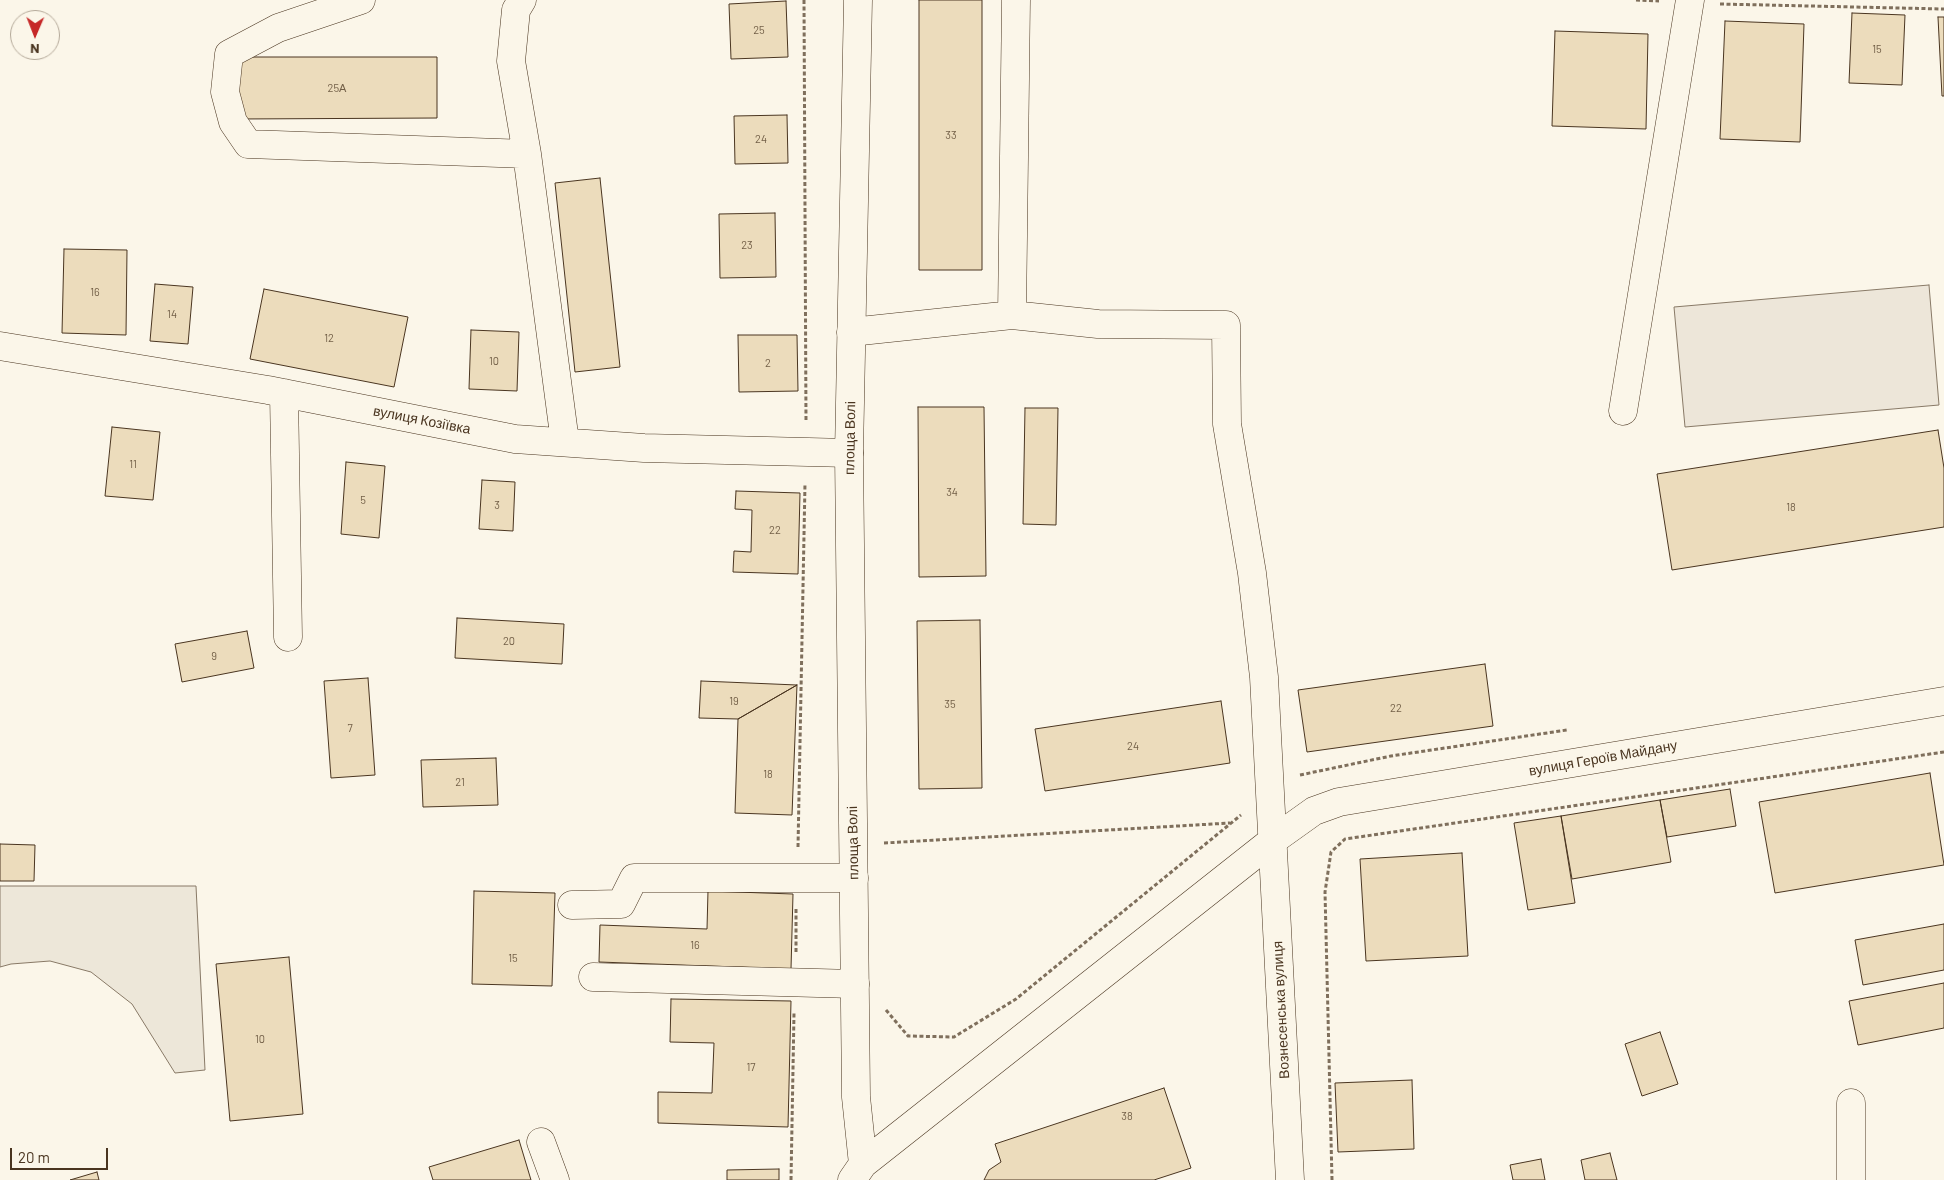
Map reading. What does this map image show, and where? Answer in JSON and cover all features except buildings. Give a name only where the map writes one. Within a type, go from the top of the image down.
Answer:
[{"type":"main road","points":[[361,0],[278,28],[229,54],[225,92],[233,122],[248,144],[527,154]]},
{"type":"main road","points":[[522,0],[516,10],[511,61],[527,154],[565,442]]},
{"type":"main road","name":"площа Волі","points":[[858,0],[849,453],[856,1097],[860,1175]]},
{"type":"main road","points":[[851,332],[1012,314],[1016,0]]},
{"type":"main road","points":[[1623,411],[1690,2]]},
{"type":"main road","name":"Вознесенська вулиця","points":[[1012,314],[1098,324],[1226,325],[1227,424],[1252,573],[1264,677],[1290,1180]]},
{"type":"main road","name":"вулиця Козіївка","points":[[0,346],[284,393],[514,439],[644,448],[849,453]]},
{"type":"main road","points":[[284,393],[288,637]]},
{"type":"main road","name":"вулиця Героїв Майдану","points":[[1272,841],[1314,811],[1339,802],[1944,701]]},
{"type":"main road","name":"площа Волі","points":[[860,1175],[1272,841]]},
{"type":"main road","points":[[572,905],[621,904],[634,878],[854,878]]},
{"type":"main road","points":[[593,977],[855,984]]},
{"type":"main road","points":[[1850,1180],[1851,1104]]},
{"type":"main road","points":[[542,1142],[555,1180]]},
{"type":"path","points":[[791,1180],[806,452],[804,0]]},
{"type":"path","points":[[1636,0],[1944,9]]},
{"type":"path","points":[[1332,1180],[1325,892],[1331,852],[1345,839],[1944,752]]},
{"type":"path","points":[[874,844],[1230,823],[1016,999],[954,1037],[908,1036],[885,1008]]},
{"type":"shaded area","points":[[1929,285],[1939,405],[1685,427],[1674,307]]},
{"type":"shaded area","points":[[0,886],[196,886],[205,1070],[175,1073],[132,1004],[91,972],[50,961],[11,964],[0,967]]}]
